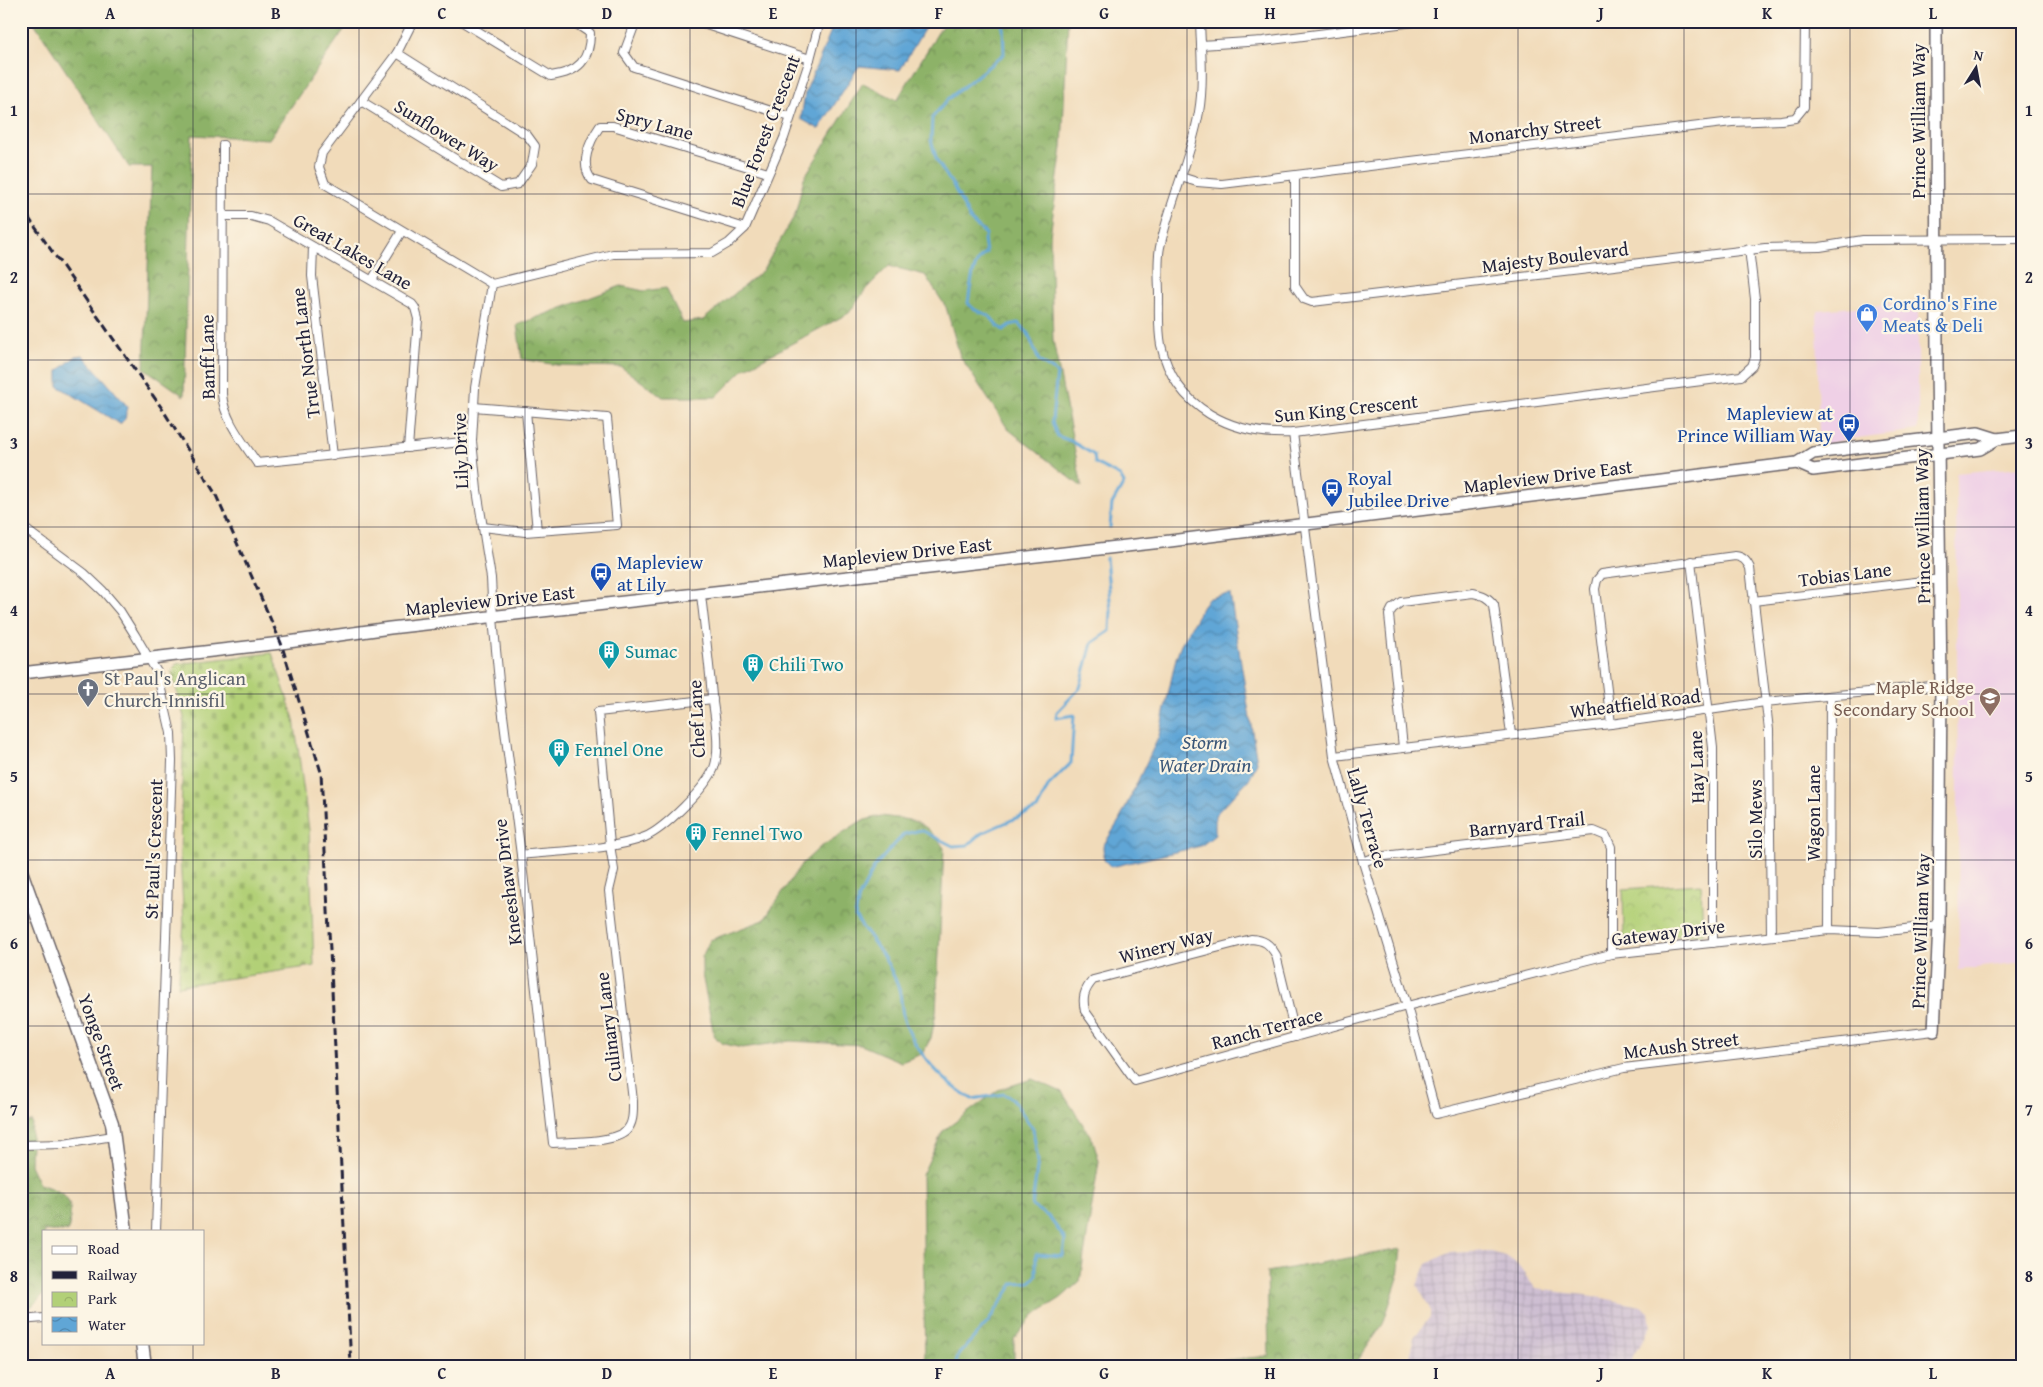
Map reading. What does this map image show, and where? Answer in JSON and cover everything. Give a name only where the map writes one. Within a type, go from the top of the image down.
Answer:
[{"type":"main road","name":"Prince William Way","points":[[1934,1031],[1938,925],[1941,685],[1936,239],[1936,21]]},
{"type":"main road","name":"Mapleview Drive East","points":[[21,673],[1171,540],[1797,463],[1813,453],[1978,433],[1997,439]]},
{"type":"main road","name":"Mapleview Drive East","points":[[1797,463],[1813,470],[1980,448],[1997,439],[2022,436]]},
{"type":"main road","name":"Yonge Street","points":[[21,870],[112,1123],[126,1230]]},
{"type":"main road","points":[[142,1344],[145,1366]]},
{"type":"street","points":[[413,21],[397,53],[322,154],[319,167],[325,184],[492,284]]},
{"type":"street","points":[[461,21],[551,76],[564,74],[580,67],[590,48],[590,33],[572,21]]},
{"type":"street","points":[[636,21],[624,53],[634,67],[790,117]]},
{"type":"street","points":[[694,21],[810,59]]},
{"type":"street","name":"Blue Forest Crescent","points":[[492,284],[613,254],[712,253],[729,243],[745,228],[784,138],[810,59],[820,21]]},
{"type":"street","name":"Sun King Crescent","points":[[1200,21],[1199,113],[1159,254],[1159,326],[1161,345],[1173,374],[1192,400],[1218,420],[1255,432],[1274,434],[1741,376],[1752,366],[1755,358],[1755,299],[1748,250]]},
{"type":"street","points":[[1200,45],[1263,41],[1422,21]]},
{"type":"street","name":"Monarchy Street","points":[[1181,177],[1197,182],[1222,184],[1732,122],[1795,118],[1804,107],[1805,21]]},
{"type":"street","name":"Sunflower Way","points":[[361,101],[501,187],[518,184],[532,164],[534,146],[527,135],[397,53]]},
{"type":"street","name":"Spry Lane","points":[[745,228],[592,180],[586,174],[585,160],[594,135],[600,126],[614,126],[768,173]]},
{"type":"street","name":"Banff Lane","points":[[223,145],[222,394],[227,417],[257,463],[472,441]]},
{"type":"street","name":"Majesty Boulevard","points":[[1295,176],[1296,286],[1304,299],[1312,302],[1748,250],[1820,247],[1863,240],[2022,239]]},
{"type":"street","name":"Great Lakes Lane","points":[[223,216],[262,218],[412,304],[417,313],[408,448]]},
{"type":"street","points":[[372,280],[402,231]]},
{"type":"street","name":"True North Lane","points":[[314,247],[312,276],[334,456]]},
{"type":"street","name":"Lily Drive","points":[[492,284],[476,388],[472,441],[491,578],[493,618]]},
{"type":"street","points":[[474,407],[607,418],[617,525],[525,532],[483,527]]},
{"type":"street","points":[[526,411],[537,531]]},
{"type":"street","points":[[1293,432],[1304,523]]},
{"type":"street","name":"Lally Terrace","points":[[1304,523],[1334,756],[1363,862],[1407,1006],[1436,1114]]},
{"type":"street","name":"St Paul's Crescent","points":[[21,526],[84,573],[103,591],[120,612],[157,672],[171,733],[172,761],[156,1230]]},
{"type":"street","name":"Silo Mews","points":[[1691,561],[1735,556],[1741,557],[1750,568],[1770,756],[1772,936]]},
{"type":"street","points":[[1611,724],[1595,589],[1597,580],[1602,574],[1691,561]]},
{"type":"street","name":"Hay Lane","points":[[1691,561],[1706,698],[1709,710],[1714,777],[1713,943]]},
{"type":"street","name":"Tobias Lane","points":[[1753,601],[1941,579]]},
{"type":"street","points":[[1403,746],[1389,616],[1392,609],[1401,602],[1473,593],[1482,595],[1494,605],[1510,734]]},
{"type":"street","name":"Chef Lane","points":[[521,855],[610,845],[646,837],[665,824],[700,790],[714,768],[717,749],[701,594]]},
{"type":"street","name":"Kneeshaw Drive","points":[[493,618],[553,1143]]},
{"type":"street","name":"Wheatfield Road","points":[[1334,756],[1403,746],[1611,724],[1765,702],[1941,685]]},
{"type":"street","name":"Wagon Lane","points":[[1829,930],[1830,696]]},
{"type":"street","name":"Culinary Lane","points":[[553,1143],[614,1137],[626,1131],[633,1119],[633,1101],[609,891],[614,870],[598,712],[713,699]]},
{"type":"street","name":"Barnyard Trail","points":[[1363,862],[1376,858],[1594,831],[1606,836],[1612,847],[1611,954]]},
{"type":"street","name":"Gateway Drive","points":[[1407,1006],[1611,954],[1829,930],[1879,932],[1938,925]]},
{"type":"street","name":"Winery Way","points":[[1135,1081],[1085,1011],[1082,999],[1086,987],[1093,980],[1251,939],[1262,940],[1271,946],[1276,955],[1296,1037]]},
{"type":"street","name":"Ranch Terrace","points":[[1135,1081],[1407,1006]]},
{"type":"street","name":"McAush Street","points":[[1436,1114],[1624,1068],[1934,1031]]},
{"type":"street","points":[[21,1145],[64,1144],[113,1136]]},
{"type":"street","points":[[21,1320],[42,1318]]},
{"type":"shaded area","points":[[1918,302],[1918,430],[1849,439],[1819,446],[1817,310]]},
{"type":"shaded area","name":"Maple Ridge Secondary School","points":[[2022,467],[2022,962],[1959,970],[1956,473]]},
{"type":"shaded area","points":[[1487,1251],[1506,1256],[1516,1263],[1536,1289],[1593,1296],[1641,1306],[1649,1312],[1651,1326],[1633,1356],[1630,1366],[1401,1366],[1408,1360],[1414,1337],[1430,1317],[1430,1309],[1417,1285],[1427,1264],[1448,1253]]},
{"type":"green space","points":[[33,21],[350,21],[269,139],[192,135],[184,396],[144,368],[152,167],[129,167]]},
{"type":"green space","points":[[945,21],[1068,21],[1062,147],[1050,236],[1053,340],[1082,487],[1008,429],[960,356],[946,307],[925,275],[889,266],[866,289],[849,313],[744,369],[716,397],[663,397],[621,367],[557,365],[522,359],[517,325],[621,286],[644,291],[666,288],[683,323],[703,320],[763,270],[795,215],[804,178],[863,83],[897,100]]},
{"type":"green space","points":[[272,653],[294,719],[309,830],[314,966],[178,986],[184,924],[180,855],[184,717],[172,673],[176,664]]},
{"type":"green space","points":[[881,816],[910,820],[924,826],[937,838],[944,848],[936,1013],[931,1038],[922,1054],[901,1062],[861,1045],[790,1041],[742,1048],[721,1043],[714,1035],[702,974],[702,957],[710,940],[764,920],[800,866],[819,848],[861,821]]},
{"type":"green space","points":[[1701,884],[1703,934],[1624,939],[1623,889]]},
{"type":"green space","points":[[1032,1079],[1062,1092],[1093,1140],[1099,1161],[1080,1281],[1061,1298],[1034,1315],[1014,1339],[1014,1366],[919,1366],[925,1364],[922,1175],[943,1131],[998,1090]]},
{"type":"green space","points":[[21,1122],[32,1122],[30,1165],[39,1184],[62,1194],[67,1199],[70,1220],[68,1230],[42,1230],[42,1296],[31,1307],[21,1312]]},
{"type":"green space","points":[[1401,1249],[1398,1278],[1383,1324],[1354,1366],[1166,1366],[1269,1356],[1267,1272]]},
{"type":"water","points":[[835,21],[929,21],[900,70],[859,66],[819,129],[801,119],[805,93]]},
{"type":"water","points":[[83,355],[128,407],[125,419],[120,424],[58,386],[58,371],[76,356]]},
{"type":"water","name":"Storm Water Drain","points":[[1230,594],[1257,762],[1250,778],[1215,815],[1215,835],[1201,846],[1111,867],[1104,860],[1103,846],[1119,821],[1159,736],[1176,658],[1181,644],[1207,599]]},
{"type":"waterway","points":[[1000,21],[1003,27],[1004,54],[948,99],[932,118],[931,140],[937,161],[954,187],[971,221],[986,234],[984,240],[986,253],[977,262],[968,303],[976,311],[989,316],[1004,330],[1010,325],[1018,323],[1028,333],[1039,361],[1057,373],[1052,421],[1057,436],[1071,441],[1094,455],[1095,463],[1120,476],[1124,483],[1112,504],[1110,527]]},
{"type":"waterway","points":[[955,1366],[959,1354],[988,1322],[1014,1283],[1030,1282],[1036,1276],[1036,1254],[1063,1256],[1065,1239],[1049,1217],[1032,1206],[1038,1161],[1033,1129],[1012,1098],[1004,1094],[972,1099],[951,1085],[932,1067],[910,1035],[903,1015],[899,989],[891,970],[855,917],[859,897],[875,866],[904,834],[921,830],[953,846],[968,845],[982,833],[1037,809],[1049,785],[1071,763],[1074,715],[1056,718],[1057,712],[1080,688],[1092,643],[1110,631],[1111,611],[1106,558]]},
{"type":"railway","points":[[21,207],[161,407],[215,493],[281,643],[321,772],[351,1366]]},
{"type":"place","name":"Cordino's Fine Meats & Deli","points":[[1867,333]]},
{"type":"place","name":"Mapleview at Prince William Way","points":[[1849,443]]},
{"type":"place","name":"Royal Jubilee Drive","points":[[1332,508]]},
{"type":"place","name":"Mapleview at Lily","points":[[601,592]]},
{"type":"place","name":"Sumac","points":[[609,670]]},
{"type":"place","name":"Chili Two","points":[[753,683]]},
{"type":"place","name":"St Paul's Anglican Church-Innisfil","points":[[88,708]]},
{"type":"place","name":"Maple Ridge Secondary School","points":[[1990,717]]},
{"type":"place","name":"Fennel One","points":[[559,768]]},
{"type":"place","name":"Fennel Two","points":[[696,852]]}]
